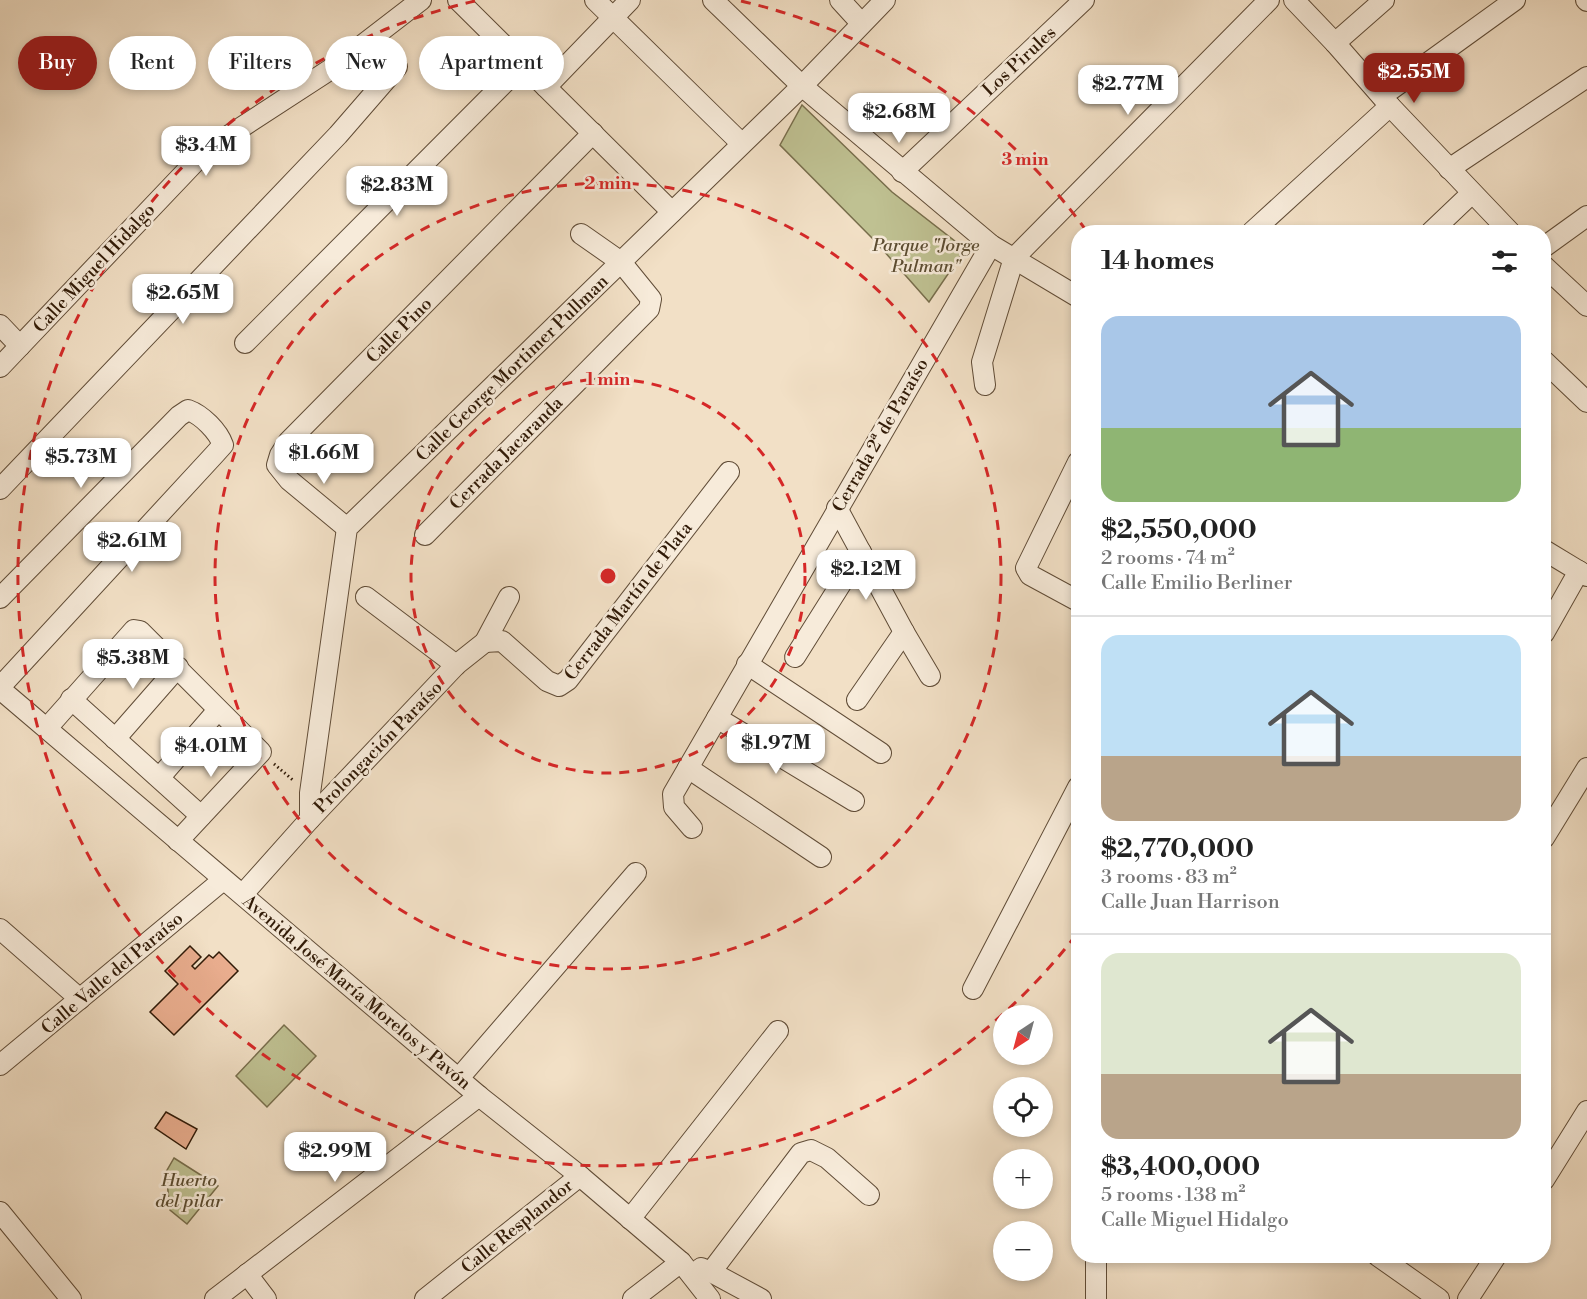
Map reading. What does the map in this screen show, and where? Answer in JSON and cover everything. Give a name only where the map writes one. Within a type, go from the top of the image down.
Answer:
[{"type":"street","name":"Calle Miguel Hidalgo","points":[[0,367],[195,162],[219,142],[334,67],[421,0]]},
{"type":"street","points":[[458,0],[493,36]]},
{"type":"street","points":[[595,0],[741,143]]},
{"type":"street","points":[[564,68],[630,0]]},
{"type":"street","points":[[713,0],[802,86],[991,245],[1071,293]]},
{"type":"street","points":[[840,0],[861,23]]},
{"type":"street","name":"Calle George Mortimer Pullman","points":[[347,528],[802,86],[885,0]]},
{"type":"street","name":"Los Pirules","points":[[902,172],[1084,0]]},
{"type":"street","points":[[985,385],[982,362],[1014,258],[1269,0]]},
{"type":"street","points":[[1294,0],[1503,225]]},
{"type":"street","points":[[1335,43],[1384,0]]},
{"type":"street","points":[[1259,225],[1386,101],[1515,0]]},
{"type":"street","points":[[1449,169],[1587,77]]},
{"type":"street","points":[[0,489],[338,135],[376,90]]},
{"type":"street","points":[[246,343],[497,90]]},
{"type":"street","points":[[549,90],[672,212]]},
{"type":"street","name":"Calle Pino","points":[[347,528],[290,480],[278,465],[280,454],[289,441],[593,134]]},
{"type":"street","points":[[1438,225],[1472,193]]},
{"type":"street","points":[[1551,242],[1587,216]]},
{"type":"street","points":[[581,234],[621,262]]},
{"type":"street","name":"Cerrada 2ª de Paraíso","points":[[692,828],[674,807],[673,794],[991,245]]},
{"type":"street","name":"Cerrada Jacaranda","points":[[424,535],[649,309],[651,299],[621,262]]},
{"type":"street","points":[[1551,273],[1587,306]]},
{"type":"street","points":[[0,325],[20,346]]},
{"type":"street","points":[[1551,368],[1587,402]]},
{"type":"street","points":[[0,598],[179,416],[188,410],[196,413],[220,437],[223,445],[0,688]]},
{"type":"street","name":"Cerrada Martín de Plata","points":[[485,642],[502,641],[547,681],[559,686],[568,680],[729,472]]},
{"type":"street","points":[[1071,476],[1026,568],[1030,575],[1071,597]]},
{"type":"street","points":[[837,508],[930,676]]},
{"type":"street","points":[[310,819],[310,793],[347,528]]},
{"type":"street","points":[[795,657],[861,552]]},
{"type":"street","points":[[1551,554],[1583,573],[1551,622]]},
{"type":"street","points":[[366,597],[456,665]]},
{"type":"street","name":"Prolongación Paraíso","points":[[243,894],[310,819],[456,665],[485,642],[508,597]]},
{"type":"street","points":[[47,728],[134,630],[140,631],[261,752],[177,841]]},
{"type":"street","points":[[857,700],[904,632]]},
{"type":"street","points":[[747,664],[881,753]]},
{"type":"street","points":[[115,739],[178,667]]},
{"type":"street","name":"Avenida José María Morelos y Pavón","points":[[0,688],[479,1096],[580,1176],[681,1262],[710,1299]]},
{"type":"street","points":[[71,699],[201,816]]},
{"type":"street","points":[[160,777],[218,710]]},
{"type":"street","points":[[717,718],[854,801]]},
{"type":"street","points":[[688,768],[821,857]]},
{"type":"street","points":[[1551,827],[1587,768]]},
{"type":"street","points":[[974,989],[1071,801]]},
{"type":"street","points":[[459,1078],[636,873]]},
{"type":"street","name":"Calle Valle del Paraíso","points":[[0,1065],[224,880]]},
{"type":"street","points":[[0,929],[80,999]]},
{"type":"street","points":[[630,1219],[778,1030]]},
{"type":"street","points":[[215,1299],[479,1096]]},
{"type":"street","points":[[1551,1169],[1587,1111]]},
{"type":"street","points":[[711,1272],[801,1153],[812,1150],[827,1158],[869,1194]]},
{"type":"street","name":"Calle Resplandor","points":[[425,1299],[580,1176]]},
{"type":"street","points":[[0,1212],[70,1299]]},
{"type":"street","points":[[633,1299],[681,1262],[711,1272],[761,1299]]},
{"type":"street","points":[[1096,1263],[1096,1299]]},
{"type":"street","points":[[1388,1263],[1439,1299]]},
{"type":"street","points":[[1468,1299],[1491,1263]]},
{"type":"street","points":[[247,1274],[266,1299]]},
{"type":"green space","name":"Parque \"Jorge Pulman\"","points":[[802,105],[892,192],[965,249],[929,302],[875,241],[780,145]]},
{"type":"green space","points":[[284,1025],[316,1056],[267,1107],[236,1076]]},
{"type":"green space","name":"Huerto del pilar","points":[[174,1158],[218,1186],[187,1224],[170,1210],[166,1172]]},
{"type":"building","points":[[190,946],[201,957],[192,966],[195,969],[209,955],[213,958],[219,952],[238,971],[174,1035],[150,1012],[178,984],[165,971]]},
{"type":"building","points":[[166,1112],[197,1129],[186,1149],[155,1128]]}]
